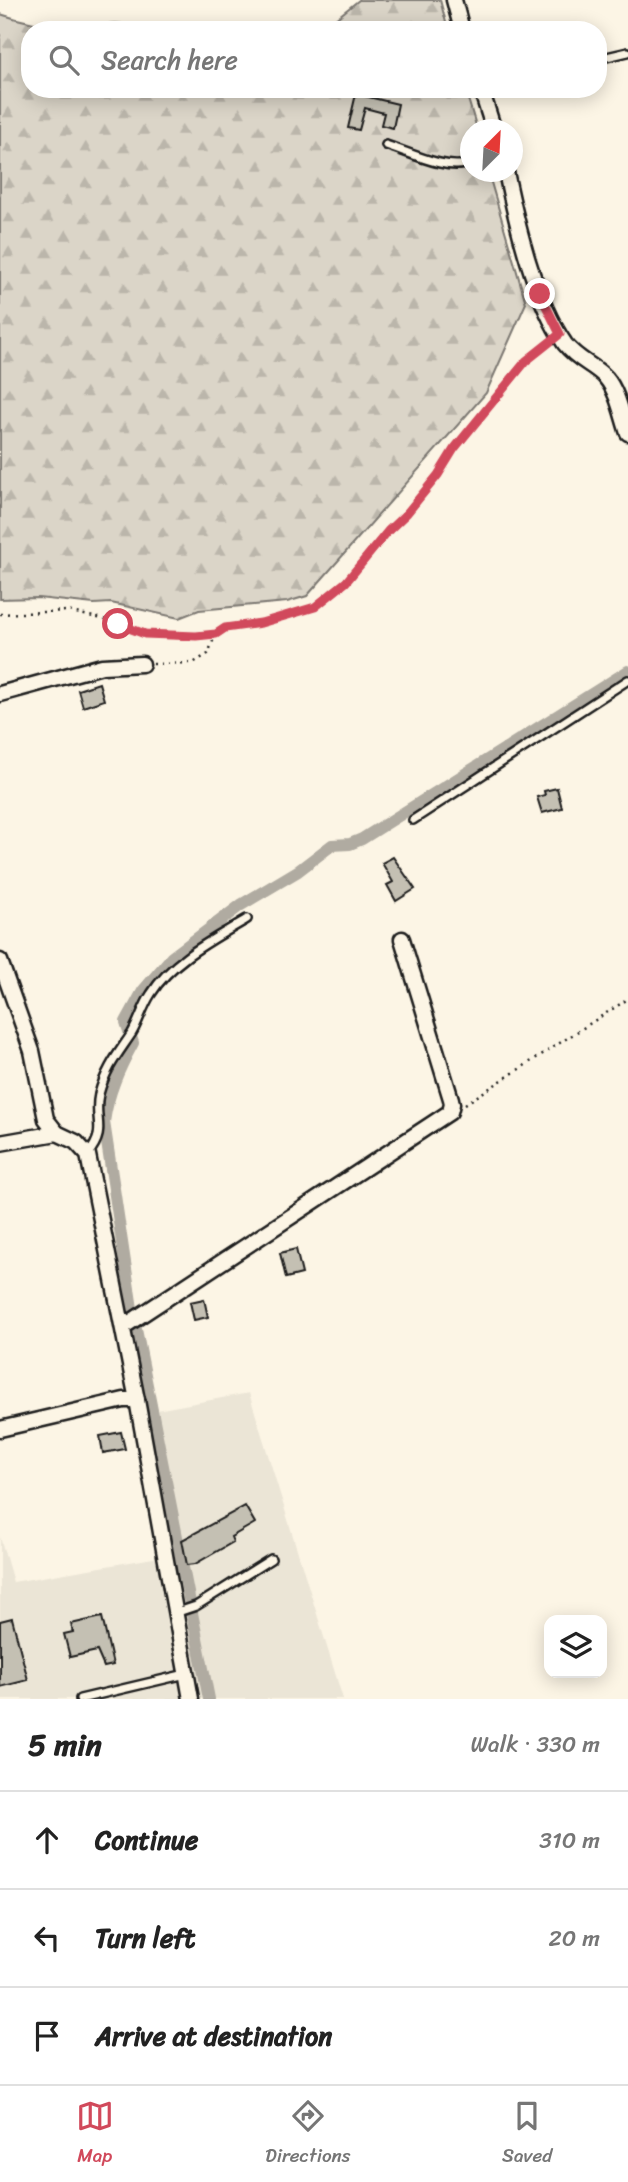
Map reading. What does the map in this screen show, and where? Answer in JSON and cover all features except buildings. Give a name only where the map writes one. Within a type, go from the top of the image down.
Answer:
[{"type":"street","points":[[454,0],[460,21]]},
{"type":"street","points":[[488,98],[492,119]]},
{"type":"street","points":[[508,182],[514,212],[540,294],[560,334],[574,354],[608,379],[628,433]]},
{"type":"street","points":[[0,694],[102,666],[142,664]]},
{"type":"street","points":[[123,1327],[450,1112],[453,1104],[402,939]]},
{"type":"street","points":[[0,961],[32,1051],[46,1119],[57,1133],[76,1142],[88,1155],[180,1612],[191,1699]]},
{"type":"street","points":[[0,1143],[57,1133]]},
{"type":"street","points":[[0,1429],[124,1400],[137,1400]]},
{"type":"lane","points":[[607,58],[628,52]]},
{"type":"lane","points":[[386,145],[452,166],[460,166]]},
{"type":"lane","points":[[413,820],[628,680]]},
{"type":"lane","points":[[88,1155],[100,1135],[97,1109],[110,1062],[133,1031],[151,993],[175,968],[209,942],[247,919]]},
{"type":"lane","points":[[180,1612],[196,1606],[271,1559]]},
{"type":"lane","points":[[80,1699],[186,1674]]},
{"type":"path","points":[[0,614],[66,611],[107,620],[145,634],[181,636],[216,634],[225,628],[261,623],[315,607],[337,590],[412,507],[438,475],[454,449],[516,373],[545,344],[560,334]]},
{"type":"path","points":[[142,664],[193,663],[208,654],[216,634]]},
{"type":"path","points":[[450,1112],[628,999]]},
{"type":"shaded area","points":[[249,1393],[343,1699],[0,1699],[0,1537],[13,1582],[171,1555],[146,1412]]},
{"type":"green space","points":[[359,0],[440,0],[446,21],[333,21]]},
{"type":"green space","points":[[0,14],[24,21],[21,21],[21,98],[468,98],[474,119],[460,119],[460,182],[491,182],[526,303],[486,393],[307,596],[287,602],[199,610],[179,618],[111,603],[94,604],[38,598],[0,599]]},
{"type":"waterway","points":[[209,1699],[132,1309],[104,1122],[115,1081],[133,1043],[126,1022],[143,991],[172,957],[241,905],[298,871],[332,845],[350,844],[362,839],[628,671]]},
{"type":"route","points":[[118,624],[132,631],[161,636],[216,634],[225,628],[261,623],[315,607],[327,599],[346,582],[388,531],[407,513],[438,475],[454,449],[526,361],[560,334],[540,294]]}]
